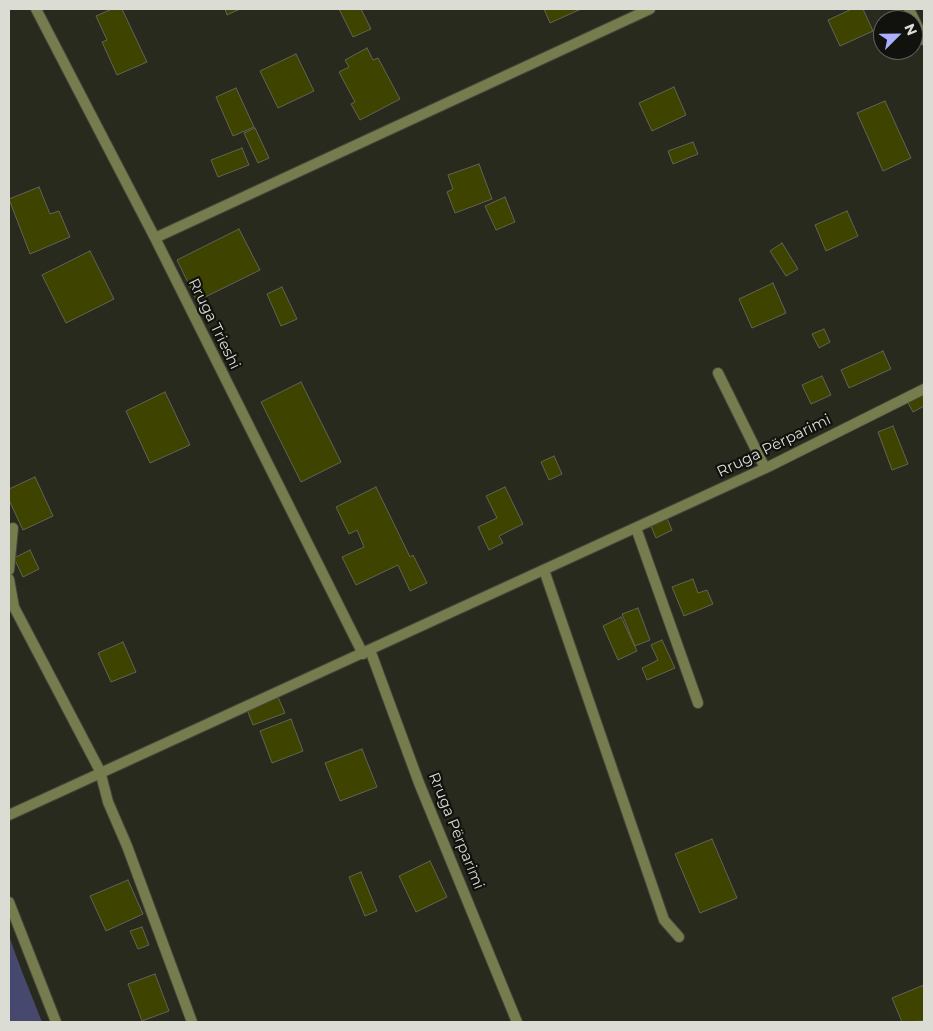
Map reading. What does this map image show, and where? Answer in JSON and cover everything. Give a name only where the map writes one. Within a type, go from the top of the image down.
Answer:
[{"type":"street","name":"Rruga Trieshi","points":[[36,9],[366,652]]},
{"type":"street","points":[[155,238],[650,9]]},
{"type":"street","points":[[909,9],[924,40]]},
{"type":"street","points":[[718,373],[765,468]]},
{"type":"street","name":"Rruga Përparimi","points":[[9,815],[765,468],[924,389]]},
{"type":"street","points":[[9,570],[13,528]]},
{"type":"street","points":[[636,528],[698,704]]},
{"type":"street","points":[[544,570],[664,920],[679,937]]},
{"type":"street","points":[[9,579],[14,607],[100,772],[108,802],[127,846],[192,1022]]},
{"type":"street","name":"Rruga Përparimi","points":[[366,652],[517,1022]]},
{"type":"street","points":[[9,902],[56,1022]]},
{"type":"shaded area","points":[[9,936],[21,969],[42,1022],[9,1022]]},
{"type":"building","points":[[112,9],[122,9],[147,62],[117,75],[102,42],[107,40],[96,16]]},
{"type":"building","points":[[225,9],[240,9],[227,15]]},
{"type":"building","points":[[339,9],[361,9],[371,29],[353,37]]},
{"type":"building","points":[[544,9],[581,9],[550,23]]},
{"type":"building","points":[[852,9],[863,9],[873,31],[840,46],[828,20]]},
{"type":"building","points":[[367,48],[373,60],[378,58],[400,99],[360,120],[351,104],[355,102],[339,72],[349,67],[345,60]]},
{"type":"building","points":[[296,54],[314,91],[278,108],[260,71]]},
{"type":"building","points":[[674,87],[686,115],[652,131],[639,103]]},
{"type":"building","points":[[236,88],[254,127],[233,136],[216,97]]},
{"type":"building","points":[[885,101],[911,158],[883,171],[857,113]]},
{"type":"building","points":[[255,128],[269,158],[258,163],[244,133]]},
{"type":"building","points":[[693,142],[698,154],[673,164],[668,151]]},
{"type":"building","points":[[242,148],[249,165],[218,177],[211,160]]},
{"type":"building","points":[[479,164],[492,199],[455,213],[447,192],[453,189],[448,175]]},
{"type":"building","points":[[39,187],[50,214],[59,211],[70,237],[30,254],[9,199]]},
{"type":"building","points":[[505,197],[515,222],[496,230],[485,206]]},
{"type":"building","points":[[847,211],[858,236],[826,251],[815,225]]},
{"type":"building","points":[[239,229],[260,270],[197,301],[177,260]]},
{"type":"building","points":[[782,243],[798,269],[786,276],[770,251]]},
{"type":"building","points":[[90,251],[114,299],[66,323],[42,275]]},
{"type":"building","points":[[773,283],[786,313],[752,328],[739,299]]},
{"type":"building","points":[[282,287],[297,319],[281,326],[267,294]]},
{"type":"building","points":[[824,329],[830,342],[819,348],[812,334]]},
{"type":"building","points":[[883,351],[891,369],[849,388],[841,370]]},
{"type":"building","points":[[822,376],[831,395],[811,404],[802,385]]},
{"type":"building","points":[[301,382],[341,462],[301,482],[261,402]]},
{"type":"building","points":[[165,392],[190,445],[150,463],[126,411]]},
{"type":"building","points":[[923,393],[924,406],[913,412],[907,401]]},
{"type":"building","points":[[893,426],[908,464],[892,470],[878,432]]},
{"type":"building","points":[[554,456],[562,474],[549,480],[541,462]]},
{"type":"building","points":[[35,477],[53,516],[23,530],[9,500],[9,489]]},
{"type":"building","points":[[376,487],[410,557],[413,555],[427,583],[410,591],[398,565],[356,585],[342,557],[364,547],[357,530],[349,534],[336,507]]},
{"type":"building","points":[[505,487],[523,524],[499,536],[503,543],[489,550],[478,527],[497,518],[486,496]]},
{"type":"building","points":[[666,516],[672,530],[656,538],[650,524]]},
{"type":"building","points":[[30,550],[39,569],[23,577],[14,558]]},
{"type":"building","points":[[693,579],[698,593],[707,590],[713,604],[684,616],[672,587]]},
{"type":"building","points":[[638,608],[650,640],[635,646],[622,614]]},
{"type":"building","points":[[621,617],[637,651],[618,660],[603,626]]},
{"type":"building","points":[[662,640],[675,668],[647,680],[642,668],[658,660],[651,645]]},
{"type":"building","points":[[123,642],[136,672],[111,682],[98,653]]},
{"type":"building","points":[[277,695],[285,713],[253,725],[246,707]]},
{"type":"building","points":[[291,719],[303,751],[272,763],[260,731]]},
{"type":"building","points":[[362,749],[377,787],[340,801],[325,763]]},
{"type":"building","points":[[712,839],[737,898],[700,913],[675,854]]},
{"type":"building","points":[[430,861],[447,897],[416,912],[399,876]]},
{"type":"building","points":[[361,872],[377,911],[365,916],[349,877]]},
{"type":"building","points":[[128,880],[143,914],[106,931],[90,896]]},
{"type":"building","points":[[142,927],[149,945],[138,949],[130,931]]},
{"type":"building","points":[[155,974],[169,1011],[142,1021],[128,984]]},
{"type":"building","points":[[924,985],[924,1021],[902,1022],[892,998]]}]
